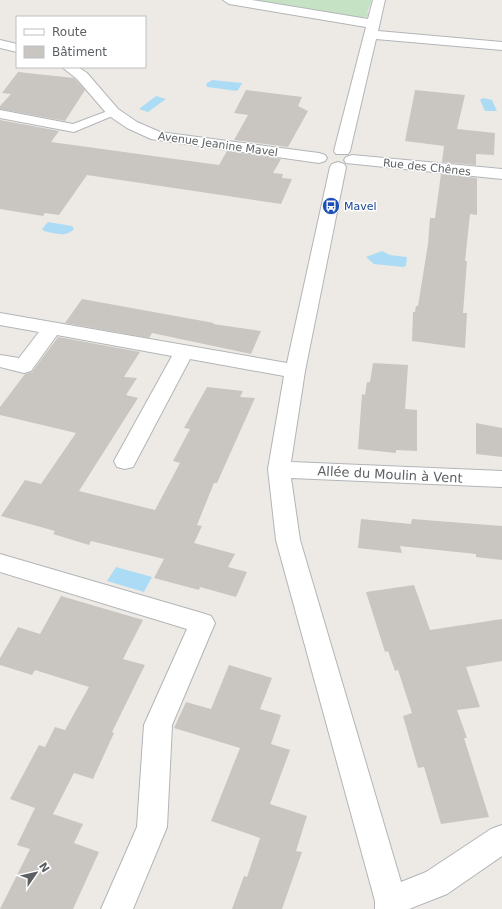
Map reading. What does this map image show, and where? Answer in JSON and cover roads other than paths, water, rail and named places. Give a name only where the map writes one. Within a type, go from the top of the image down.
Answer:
[{"type":"street","points":[[229,0],[372,29],[502,46]]},
{"type":"street","points":[[379,0],[338,159],[295,371],[279,470],[288,540],[391,905],[436,883],[502,839]]},
{"type":"street","points":[[0,44],[16,48]]},
{"type":"street","name":"Avenue Jeanine Mavel","points":[[70,68],[82,76],[113,112],[132,125],[158,136],[338,159]]},
{"type":"street","name":"Rue des Chênes","points":[[338,159],[502,174]]},
{"type":"street","points":[[0,319],[295,371]]},
{"type":"street","points":[[0,361],[24,366],[52,328]]},
{"type":"street","points":[[125,461],[184,351]]},
{"type":"street","name":"Allée du Moulin à Vent","points":[[279,470],[502,479]]},
{"type":"street","points":[[0,563],[202,623],[158,725],[152,827],[117,909]]},
{"type":"lane","points":[[0,114],[74,128],[113,112]]},
{"type":"water","points":[[212,80],[242,84],[237,91],[207,87],[206,84]]},
{"type":"water","points":[[156,96],[166,99],[148,112],[139,109]]},
{"type":"water","points":[[483,98],[492,100],[497,111],[485,111],[480,100]]},
{"type":"water","points":[[48,222],[72,226],[74,229],[71,232],[64,234],[44,231],[42,229]]},
{"type":"water","points":[[382,251],[390,255],[407,257],[406,266],[374,264],[366,257]]},
{"type":"water","points":[[116,567],[152,577],[144,592],[107,581]]},
{"type":"place","name":"Mavel","points":[[331,206]]}]
